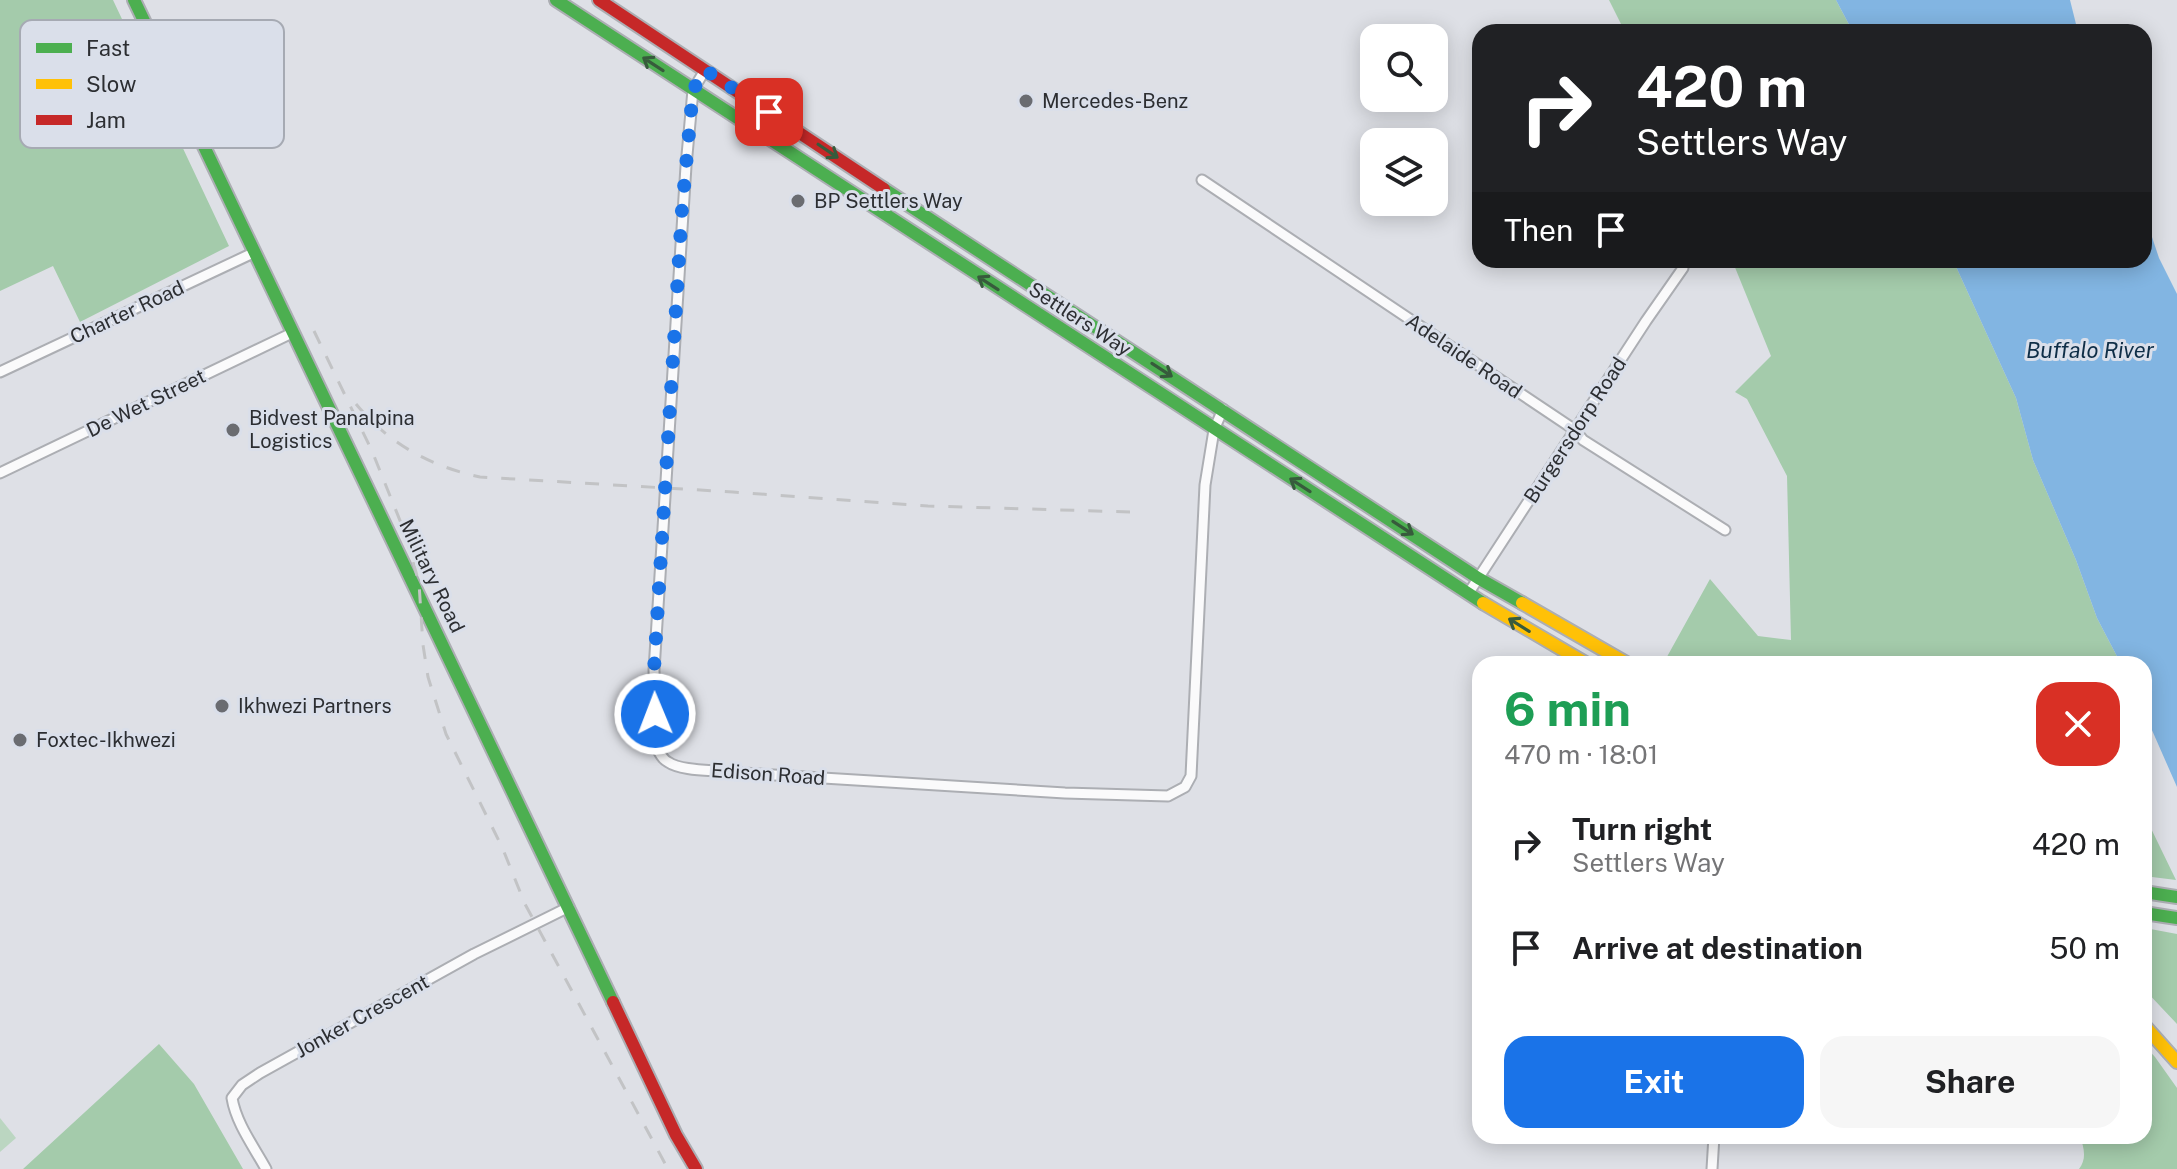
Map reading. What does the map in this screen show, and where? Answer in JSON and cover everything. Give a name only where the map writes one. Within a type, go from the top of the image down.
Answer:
[{"type":"main road","name":"Military Road","points":[[134,0],[143,20]]},
{"type":"main road","name":"Settlers Way","points":[[556,0],[1468,594],[1573,656]]},
{"type":"main road","name":"Settlers Way","points":[[599,0],[1478,578],[1614,656]]},
{"type":"main road","name":"Military Road","points":[[204,148],[569,907],[653,1089],[696,1169]]},
{"type":"main road","points":[[2152,893],[2177,897]]},
{"type":"main road","points":[[2152,914],[2177,918]]},
{"type":"main road","points":[[2152,1034],[2177,1062]]},
{"type":"street","name":"Edison Road","points":[[705,70],[693,90],[682,209],[654,670],[656,746],[667,762],[681,767],[727,772],[1065,793],[1168,796],[1181,790],[1191,776],[1205,485],[1214,430],[1223,409]]},
{"type":"street","name":"Adelaide Road","points":[[1202,180],[1575,430],[1583,440],[1725,530]]},
{"type":"street","name":"Charter Road","points":[[0,372],[253,253]]},
{"type":"street","name":"Burgersdorp Road","points":[[1468,594],[1683,268]]},
{"type":"street","name":"De Wet Street","points":[[0,473],[292,333]]},
{"type":"street","name":"Jonker Crescent","points":[[266,1169],[232,1103],[232,1098],[242,1085],[444,970],[569,907]]},
{"type":"street","points":[[1712,1169],[1714,1144]]},
{"type":"green space","points":[[0,0],[113,0],[122,20],[20,20],[20,148],[183,148],[229,246],[80,322],[53,266],[0,291]]},
{"type":"green space","points":[[1609,0],[1836,0],[1849,24],[1621,24]]},
{"type":"green space","points":[[1735,268],[1957,268],[2016,398],[2033,460],[2097,618],[2117,656],[1667,656],[1710,579],[1758,636],[1791,640],[1787,476],[1747,399],[1735,392],[1771,356]]},
{"type":"green space","points":[[2152,830],[2176,880],[2152,877]]},
{"type":"green space","points":[[2152,929],[2177,934],[2177,1024],[2152,997]]},
{"type":"green space","points":[[159,1044],[194,1084],[243,1169],[23,1169]]},
{"type":"green space","points":[[2152,1054],[2177,1088],[2177,1169],[2079,1169],[2082,1144],[2152,1144]]},
{"type":"green space","points":[[0,1118],[16,1138],[0,1152]]},
{"type":"water","points":[[1836,0],[2070,0],[2076,24],[1849,24]]},
{"type":"water","name":"Buffalo River","points":[[2152,237],[2177,294],[2177,787],[2152,730],[2152,656],[2117,656],[2097,618],[2033,460],[2016,398],[1957,268],[2152,268]]},
{"type":"railway","points":[[314,331],[372,451],[405,533],[419,583],[428,677],[446,734],[502,847],[525,904],[668,1169]]},
{"type":"railway","points":[[356,404],[382,431],[427,460],[480,477],[928,506],[1130,512]]},
{"type":"traffic: fast","points":[[134,0],[144,20]]},
{"type":"traffic: fast","points":[[556,0],[1483,603]]},
{"type":"traffic: fast","points":[[205,148],[613,1002]]},
{"type":"traffic: fast","points":[[884,189],[1478,578],[1522,603]]},
{"type":"traffic: fast","points":[[2152,893],[2177,897]]},
{"type":"traffic: fast","points":[[2152,914],[2177,918]]},
{"type":"traffic: slow","points":[[1483,603],[1573,656]]},
{"type":"traffic: slow","points":[[1522,603],[1614,656]]},
{"type":"traffic: slow","points":[[2152,1034],[2177,1062]]},
{"type":"traffic: jam","points":[[599,0],[884,189]]},
{"type":"traffic: jam","points":[[613,1002],[676,1135],[696,1169]]},
{"type":"place","name":"Mercedes-Benz","points":[[1026,101]]},
{"type":"place","name":"BP Settlers Way","points":[[798,201]]},
{"type":"place","name":"Bidvest Panalpina Logistics","points":[[233,430]]},
{"type":"place","name":"Ikhwezi Partners","points":[[222,706]]},
{"type":"place","name":"Foxtec-Ikhwezi","points":[[20,740]]},
{"type":"route","points":[[655,714],[654,670],[670,395],[693,90],[705,70],[769,112]]}]
